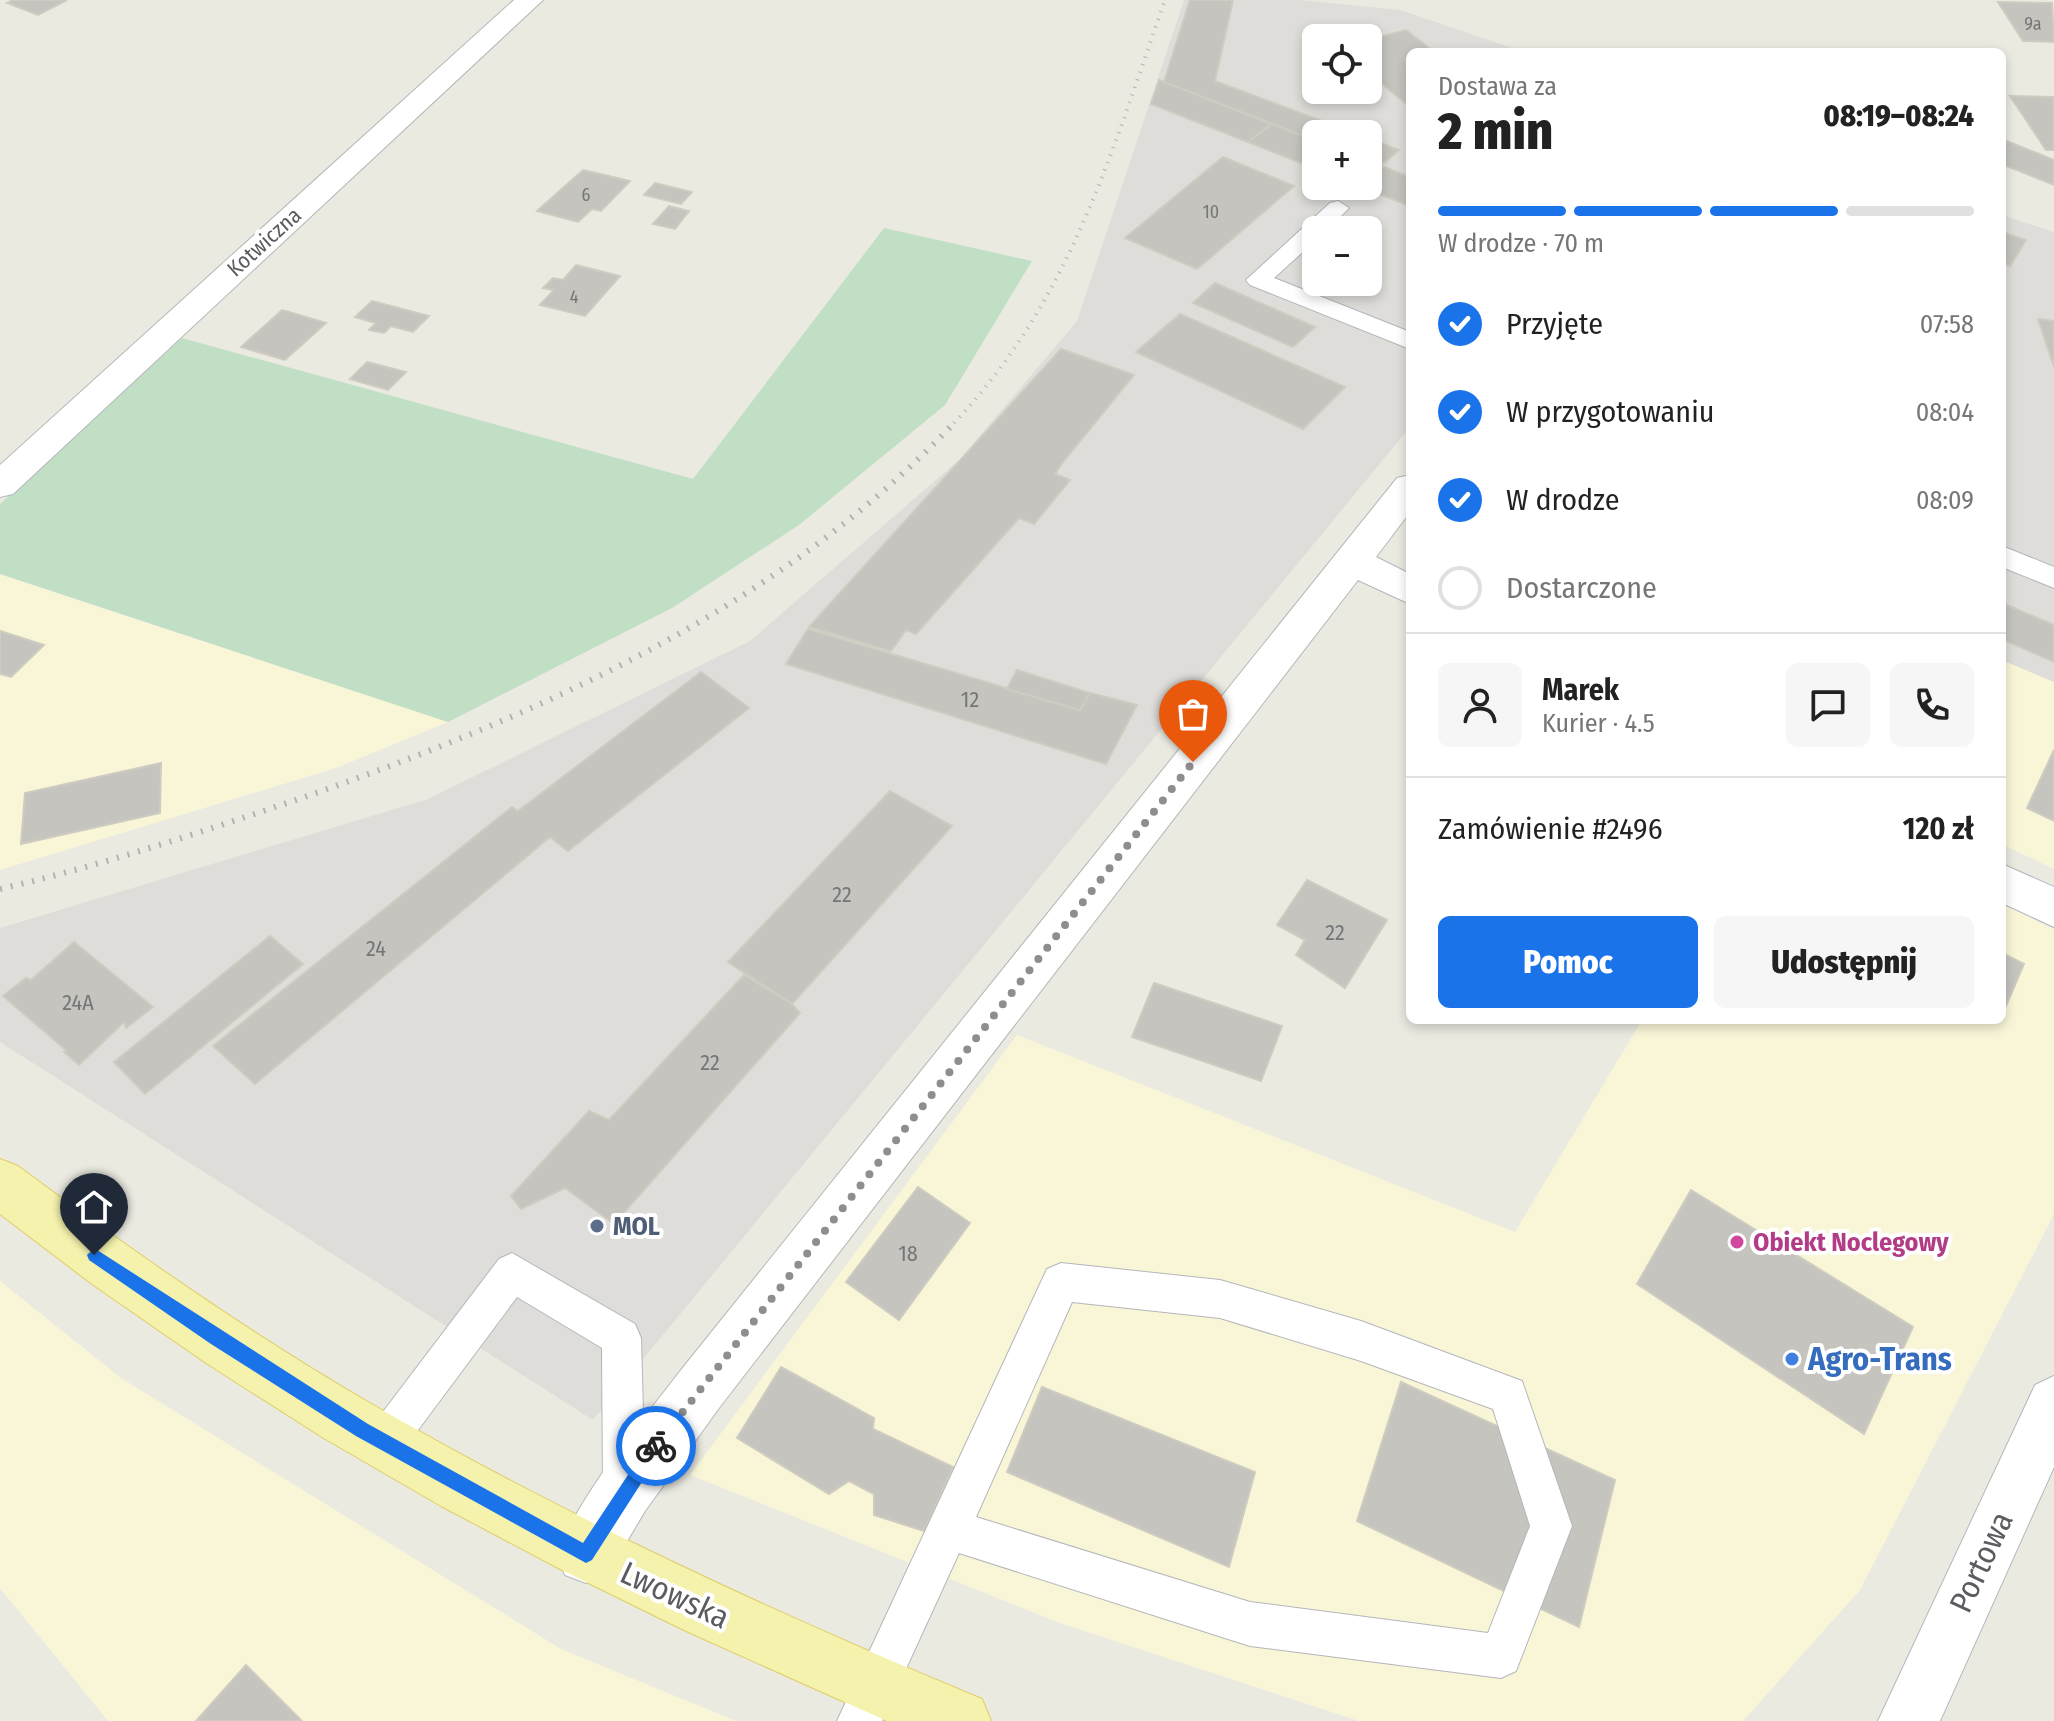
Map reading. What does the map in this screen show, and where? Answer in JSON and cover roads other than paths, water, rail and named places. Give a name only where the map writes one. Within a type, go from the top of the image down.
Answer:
[{"type":"main road","name":"Lwowska","points":[[0,1183],[94,1255],[156,1297],[384,1443],[867,1704],[960,1721]]},
{"type":"street","name":"Kotwiczna","points":[[0,485],[530,0]]},
{"type":"street","points":[[586,1554],[625,1491],[709,1376],[1406,492]]},
{"type":"street","points":[[1351,561],[1406,588]]},
{"type":"street","points":[[2006,884],[2054,908]]},
{"type":"street","name":"Portowa","points":[[1909,1721],[2054,1404]]},
{"type":"lane","points":[[1338,208],[1258,280],[1406,339]]},
{"type":"lane","points":[[2006,558],[2054,578]]},
{"type":"lane","points":[[384,1443],[512,1272],[621,1338],[625,1491]]},
{"type":"lane","points":[[867,1704],[1061,1282],[1220,1299],[1361,1341],[1508,1395],[1551,1526],[1501,1656],[1250,1624],[949,1529]]},
{"type":"railway","points":[[954,423],[994,376],[1058,276],[1105,169],[1165,0]]},
{"type":"railway","points":[[0,889],[186,837],[296,800],[476,732],[564,693],[650,650],[732,602],[812,548],[886,488],[954,423]]},
{"type":"place","name":"MOL","points":[[597,1226]]},
{"type":"place","name":"Obiekt Noclegowy","points":[[1737,1242]]},
{"type":"place","name":"Agro-Trans","points":[[1792,1359]]}]
